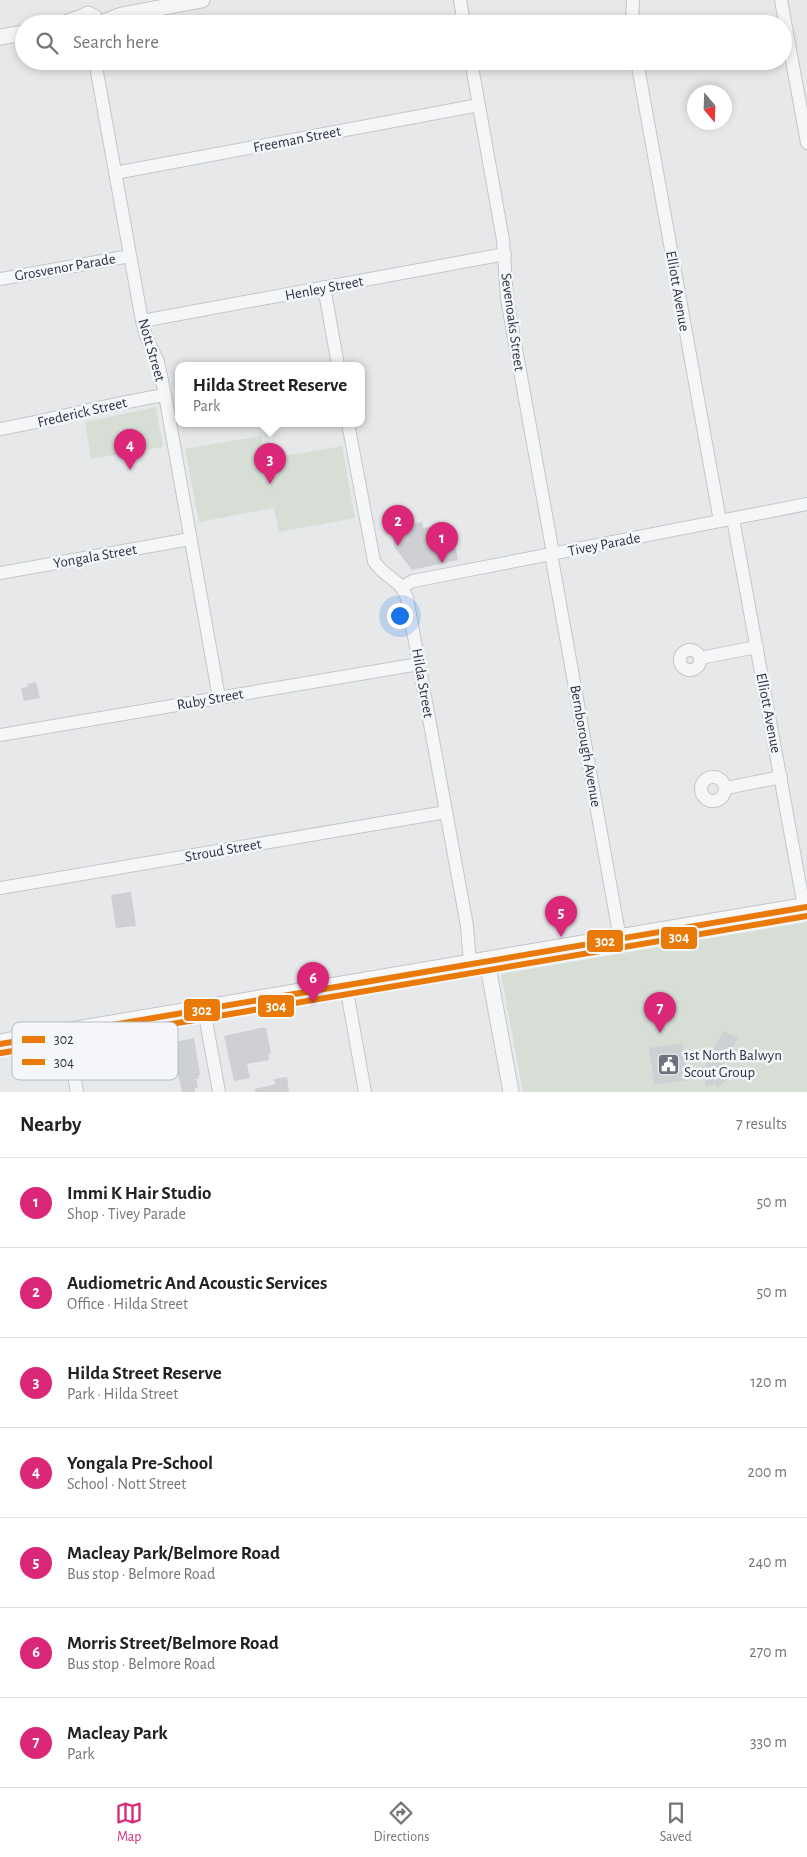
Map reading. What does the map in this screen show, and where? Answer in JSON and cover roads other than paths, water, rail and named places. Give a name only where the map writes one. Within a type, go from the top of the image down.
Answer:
[{"type":"main road","points":[[132,1022],[805,907]]},
{"type":"street","points":[[122,15],[202,0]]},
{"type":"street","points":[[460,0],[462,15]]},
{"type":"street","points":[[632,15],[633,0]]},
{"type":"street","points":[[781,0],[784,15]]},
{"type":"street","points":[[1,33],[15,33]]},
{"type":"street","points":[[792,60],[807,143]]},
{"type":"street","name":"Nott Street","points":[[97,70],[142,321],[146,336],[158,362],[165,395],[219,698]]},
{"type":"street","name":"Sevenoaks Street","points":[[473,70],[505,254],[505,287],[552,554]]},
{"type":"street","name":"Elliott Avenue","points":[[639,70],[720,521]]},
{"type":"street","name":"Freeman Street","points":[[115,173],[479,105]]},
{"type":"street","name":"Henley Street","points":[[142,321],[505,254]]},
{"type":"street","name":"Grosvenor Parade","points":[[0,279],[130,256]]},
{"type":"street","points":[[324,287],[337,362]]},
{"type":"street","name":"Frederick Street","points":[[0,429],[165,395]]},
{"type":"street","points":[[349,427],[374,561],[402,587]]},
{"type":"street","name":"Tivey Parade","points":[[402,587],[413,581],[807,504]]},
{"type":"street","name":"Elliott Avenue","points":[[733,519],[805,907]]},
{"type":"street","name":"Yongala Street","points":[[0,573],[190,538]]},
{"type":"street","name":"Bernborough Avenue","points":[[552,554],[620,939]]},
{"type":"street","name":"Hilda Street","points":[[402,587],[407,598],[466,926],[478,963]]},
{"type":"street","points":[[700,658],[757,647]]},
{"type":"street","name":"Ruby Street","points":[[0,735],[419,664]]},
{"type":"street","points":[[726,788],[781,777]]},
{"type":"street","name":"Stroud Street","points":[[0,888],[446,812]]},
{"type":"street","points":[[478,963],[511,1092]]},
{"type":"street","points":[[346,986],[365,1092]]},
{"type":"street","points":[[204,1010],[219,1092]]},
{"type":"place","name":"Yongala Pre-School","points":[[130,470]]},
{"type":"place","name":"Hilda Street Reserve","points":[[270,484]]},
{"type":"place","name":"Audiometric And Acoustic Services","points":[[398,546]]},
{"type":"place","name":"Immi K Hair Studio","points":[[442,563]]},
{"type":"place","name":"Macleay Park/Belmore Road","points":[[561,937]]},
{"type":"place","name":"Morris Street/Belmore Road","points":[[313,1003]]},
{"type":"place","name":"Macleay Park","points":[[660,1033]]},
{"type":"place","name":"1st North Balwyn Scout Group","points":[[668,1064]]}]
